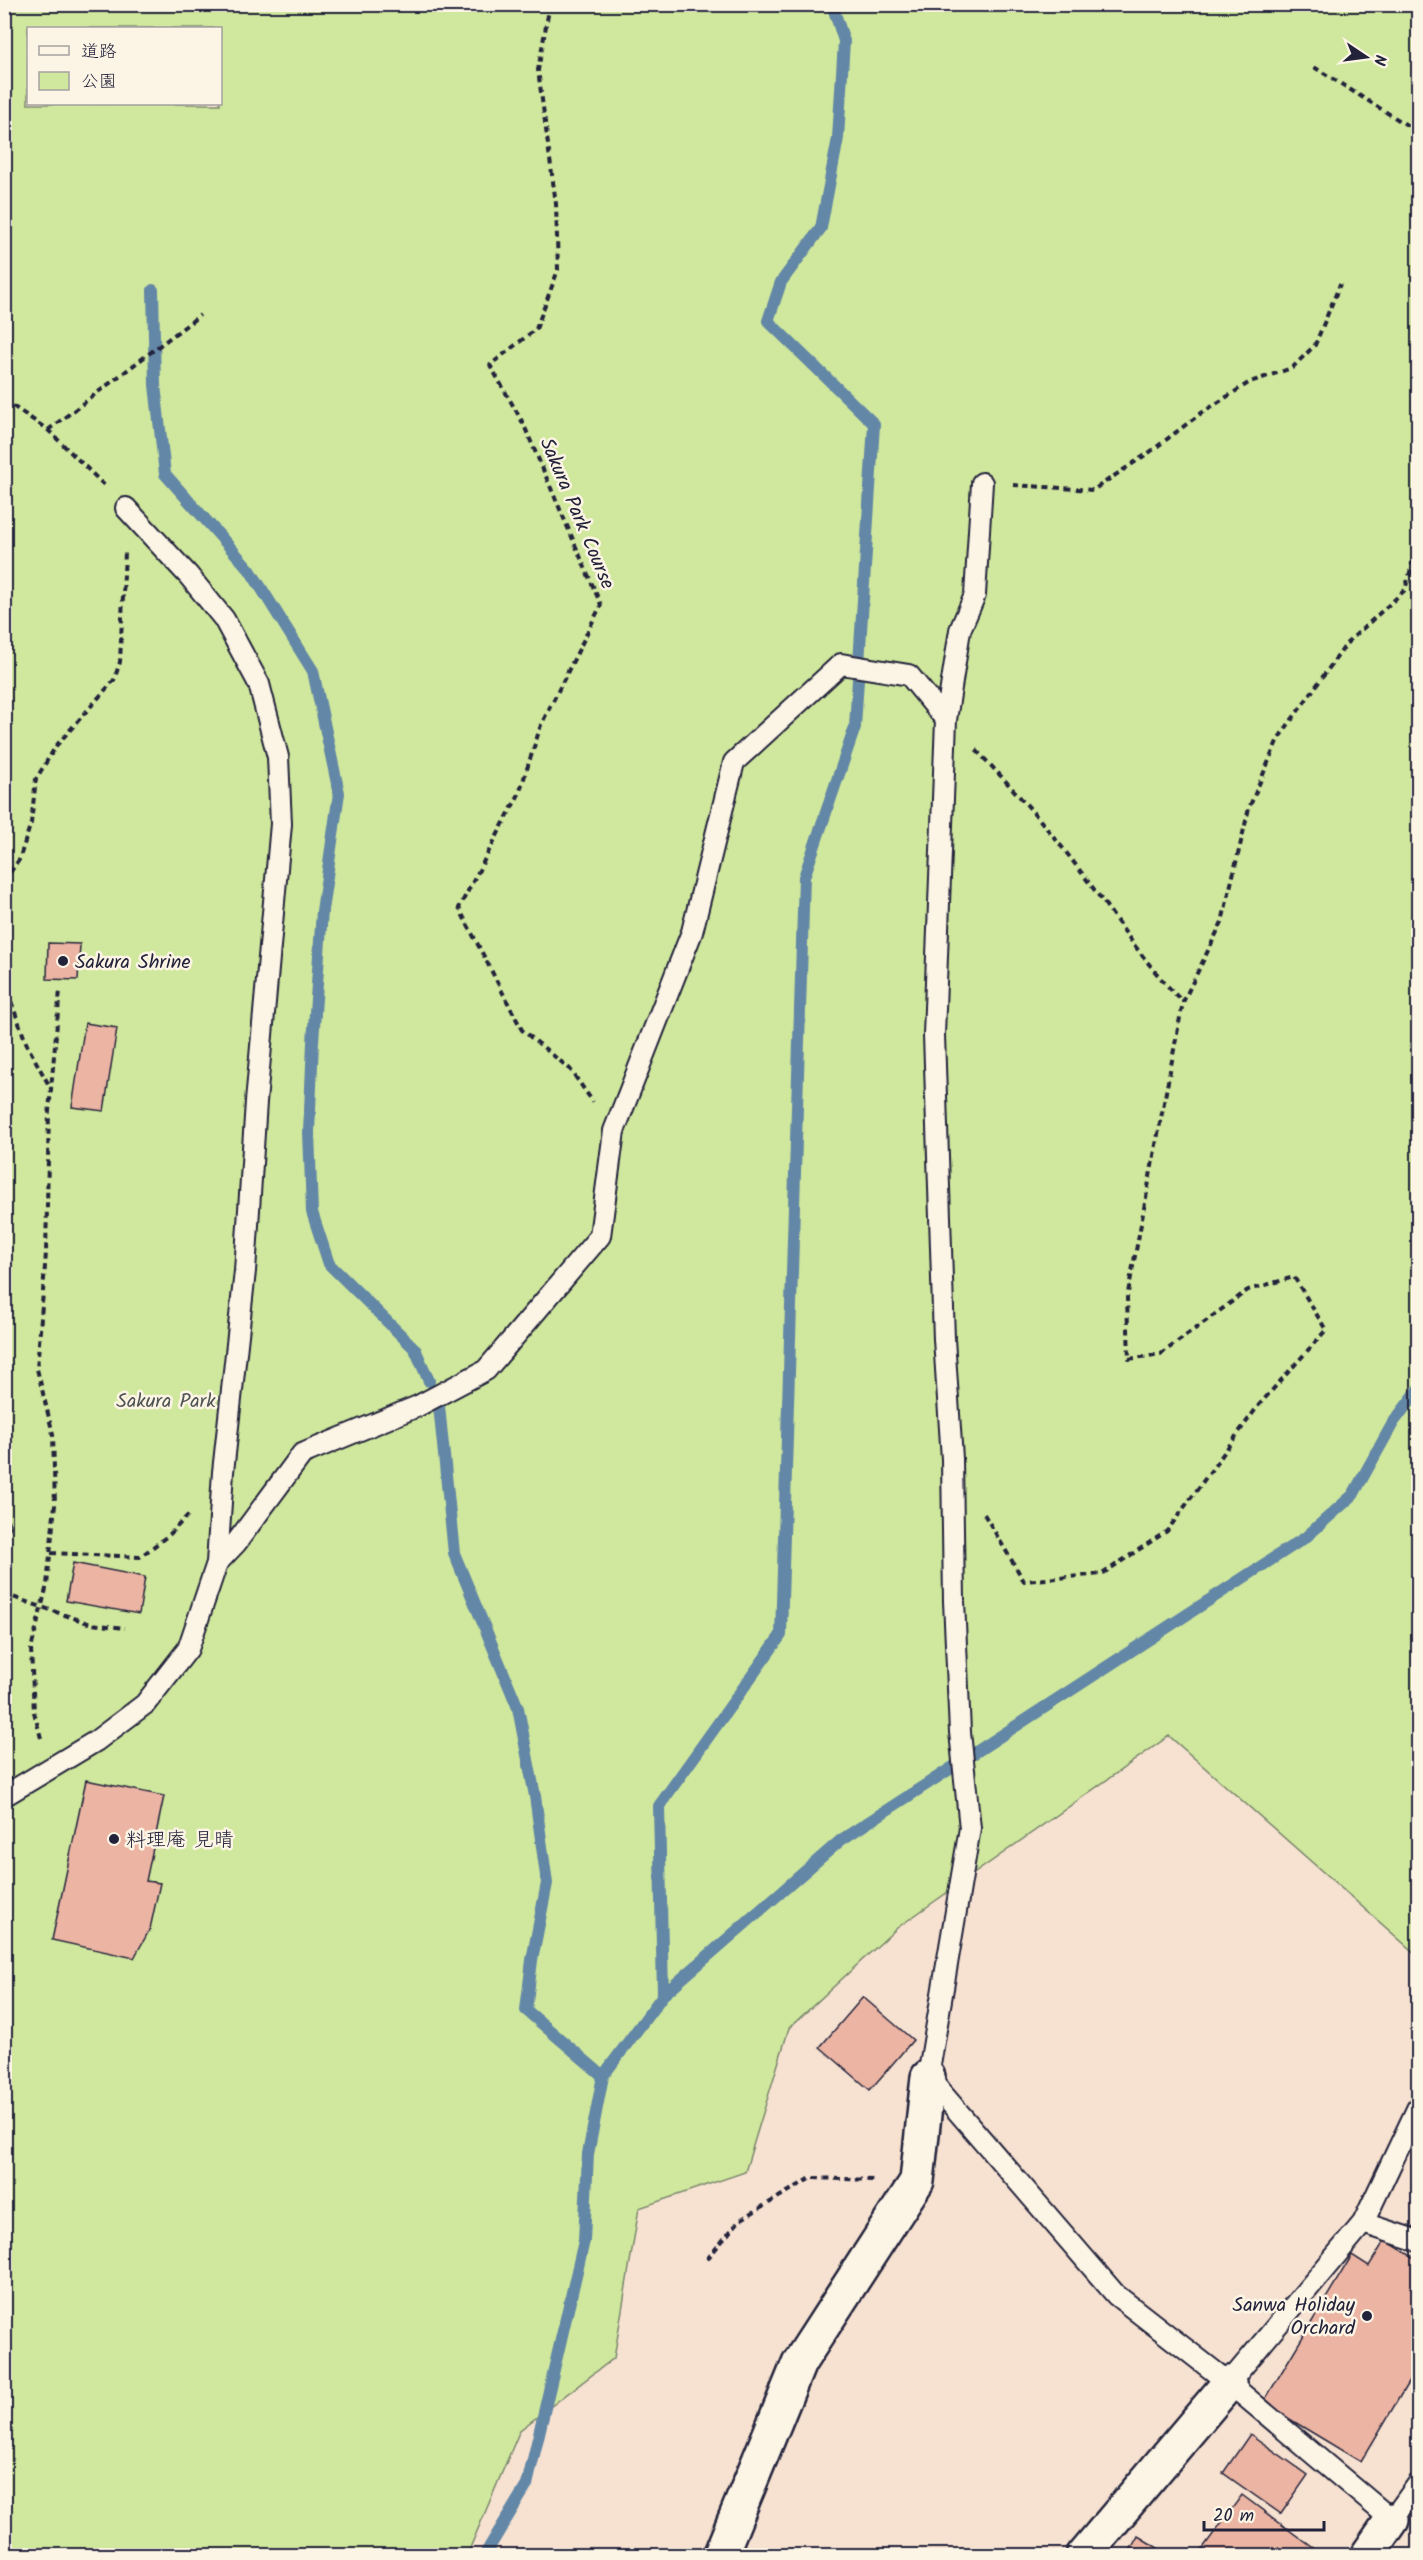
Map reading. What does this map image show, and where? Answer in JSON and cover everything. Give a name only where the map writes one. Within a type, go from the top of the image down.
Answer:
[{"type":"street","points":[[720,2556],[799,2363],[917,2181],[928,2077]]},
{"type":"street","points":[[1083,2556],[1229,2383]]},
{"type":"street","points":[[1367,2556],[1392,2520]]},
{"type":"lane","points":[[982,483],[975,595],[960,630],[946,720],[934,1035],[944,1339],[952,1459],[951,1544],[960,1732],[969,1828],[928,2077],[1116,2295],[1229,2383],[1392,2520],[1419,2484]]},
{"type":"lane","points":[[4,1797],[96,1741],[145,1704],[188,1649],[217,1563],[221,1500],[245,1271],[256,1102],[280,824],[278,757],[259,684],[224,619],[189,576],[126,508]]},
{"type":"lane","points":[[217,1563],[236,1543],[303,1454],[418,1406],[486,1370],[600,1236],[614,1131],[692,932],[734,762],[841,664],[909,675],[946,720]]},
{"type":"lane","points":[[1229,2383],[1363,2223],[1419,2106]]},
{"type":"lane","points":[[1363,2223],[1419,2241]]},
{"type":"path","name":"Sakura Park Course","points":[[550,4],[538,70],[556,204],[558,270],[536,329],[490,365],[523,423],[601,605],[542,725],[519,794],[459,908],[522,1030],[570,1069],[614,1131]]},
{"type":"path","points":[[1314,67],[1419,132]]},
{"type":"path","points":[[982,483],[1093,490],[1150,452],[1200,414],[1250,382],[1292,368],[1315,345],[1340,284]]},
{"type":"path","points":[[48,430],[200,315]]},
{"type":"path","points":[[4,400],[48,430],[126,508],[120,662],[114,680],[56,746],[36,778],[31,824],[19,860],[4,881]]},
{"type":"path","points":[[982,1510],[1024,1581],[1102,1574],[1167,1531],[1258,1406],[1326,1330],[1294,1277],[1248,1290],[1161,1354],[1129,1359],[1127,1298],[1183,1002],[1222,922],[1249,808],[1278,739],[1347,643],[1404,590],[1419,544]]},
{"type":"path","points":[[946,720],[1027,802],[1157,977],[1183,1002]]},
{"type":"path","points":[[4,982],[27,1045],[51,1089]]},
{"type":"path","points":[[49,1768],[34,1712],[31,1649],[42,1608],[51,1553],[55,1505],[52,1434],[37,1369],[46,1253],[51,1089],[60,990]]},
{"type":"path","points":[[51,1553],[140,1557],[170,1534],[194,1509],[221,1500]]},
{"type":"path","points":[[4,1594],[91,1624],[125,1628]]},
{"type":"path","points":[[707,2259],[740,2220],[811,2178],[917,2181]]},
{"type":"green space","name":"Sakura Park","points":[[5,5],[1418,5],[1418,1956],[1169,1736],[897,1928],[789,2028],[745,2172],[639,2208],[614,2358],[520,2430],[467,2555],[5,2556]]},
{"type":"building","name":"Sakura Shrine","points":[[48,943],[80,944],[78,980],[47,979]]},
{"type":"building","points":[[85,1023],[117,1028],[104,1111],[72,1107]]},
{"type":"building","points":[[4,1509],[11,1527],[4,1536]]},
{"type":"building","points":[[73,1563],[145,1577],[139,1614],[66,1601]]},
{"type":"building","name":"料理庵 見晴","points":[[86,1780],[164,1796],[146,1881],[160,1883],[150,1929],[134,1958],[52,1940]]},
{"type":"building","points":[[863,1997],[913,2040],[870,2090],[820,2047]]},
{"type":"building","name":"Sanwa Holiday Orchard","points":[[1385,2240],[1418,2260],[1418,2366],[1361,2462],[1263,2403],[1352,2255],[1369,2266]]},
{"type":"building","points":[[1250,2434],[1308,2475],[1281,2514],[1223,2473]]},
{"type":"building","points":[[1242,2495],[1324,2556],[1197,2556]]},
{"type":"building","points":[[1138,2536],[1171,2556],[1127,2556]]},
{"type":"waterway","points":[[663,1995],[659,1806],[781,1635],[804,877],[855,727],[874,424],[768,321],[781,282],[821,228],[838,138],[844,41],[832,4]]},
{"type":"waterway","points":[[153,290],[155,385],[165,474],[250,570],[313,671],[339,793],[322,911],[313,1042],[309,1132],[312,1212],[329,1264],[415,1349],[429,1381]]},
{"type":"waterway","points":[[484,2556],[527,2485],[584,2241],[588,2154],[603,2076],[663,1995],[841,1840],[1306,1537],[1353,1495],[1393,1423],[1418,1390]]},
{"type":"waterway","points":[[439,1406],[454,1553],[518,1708],[535,1796],[547,1883],[532,1960],[526,2010],[603,2076]]},
{"type":"place","name":"Sakura Shrine","points":[[63,961]]},
{"type":"place","name":"料理庵 見晴","points":[[114,1839]]},
{"type":"place","name":"Sanwa Holiday Orchard","points":[[1367,2316]]}]
